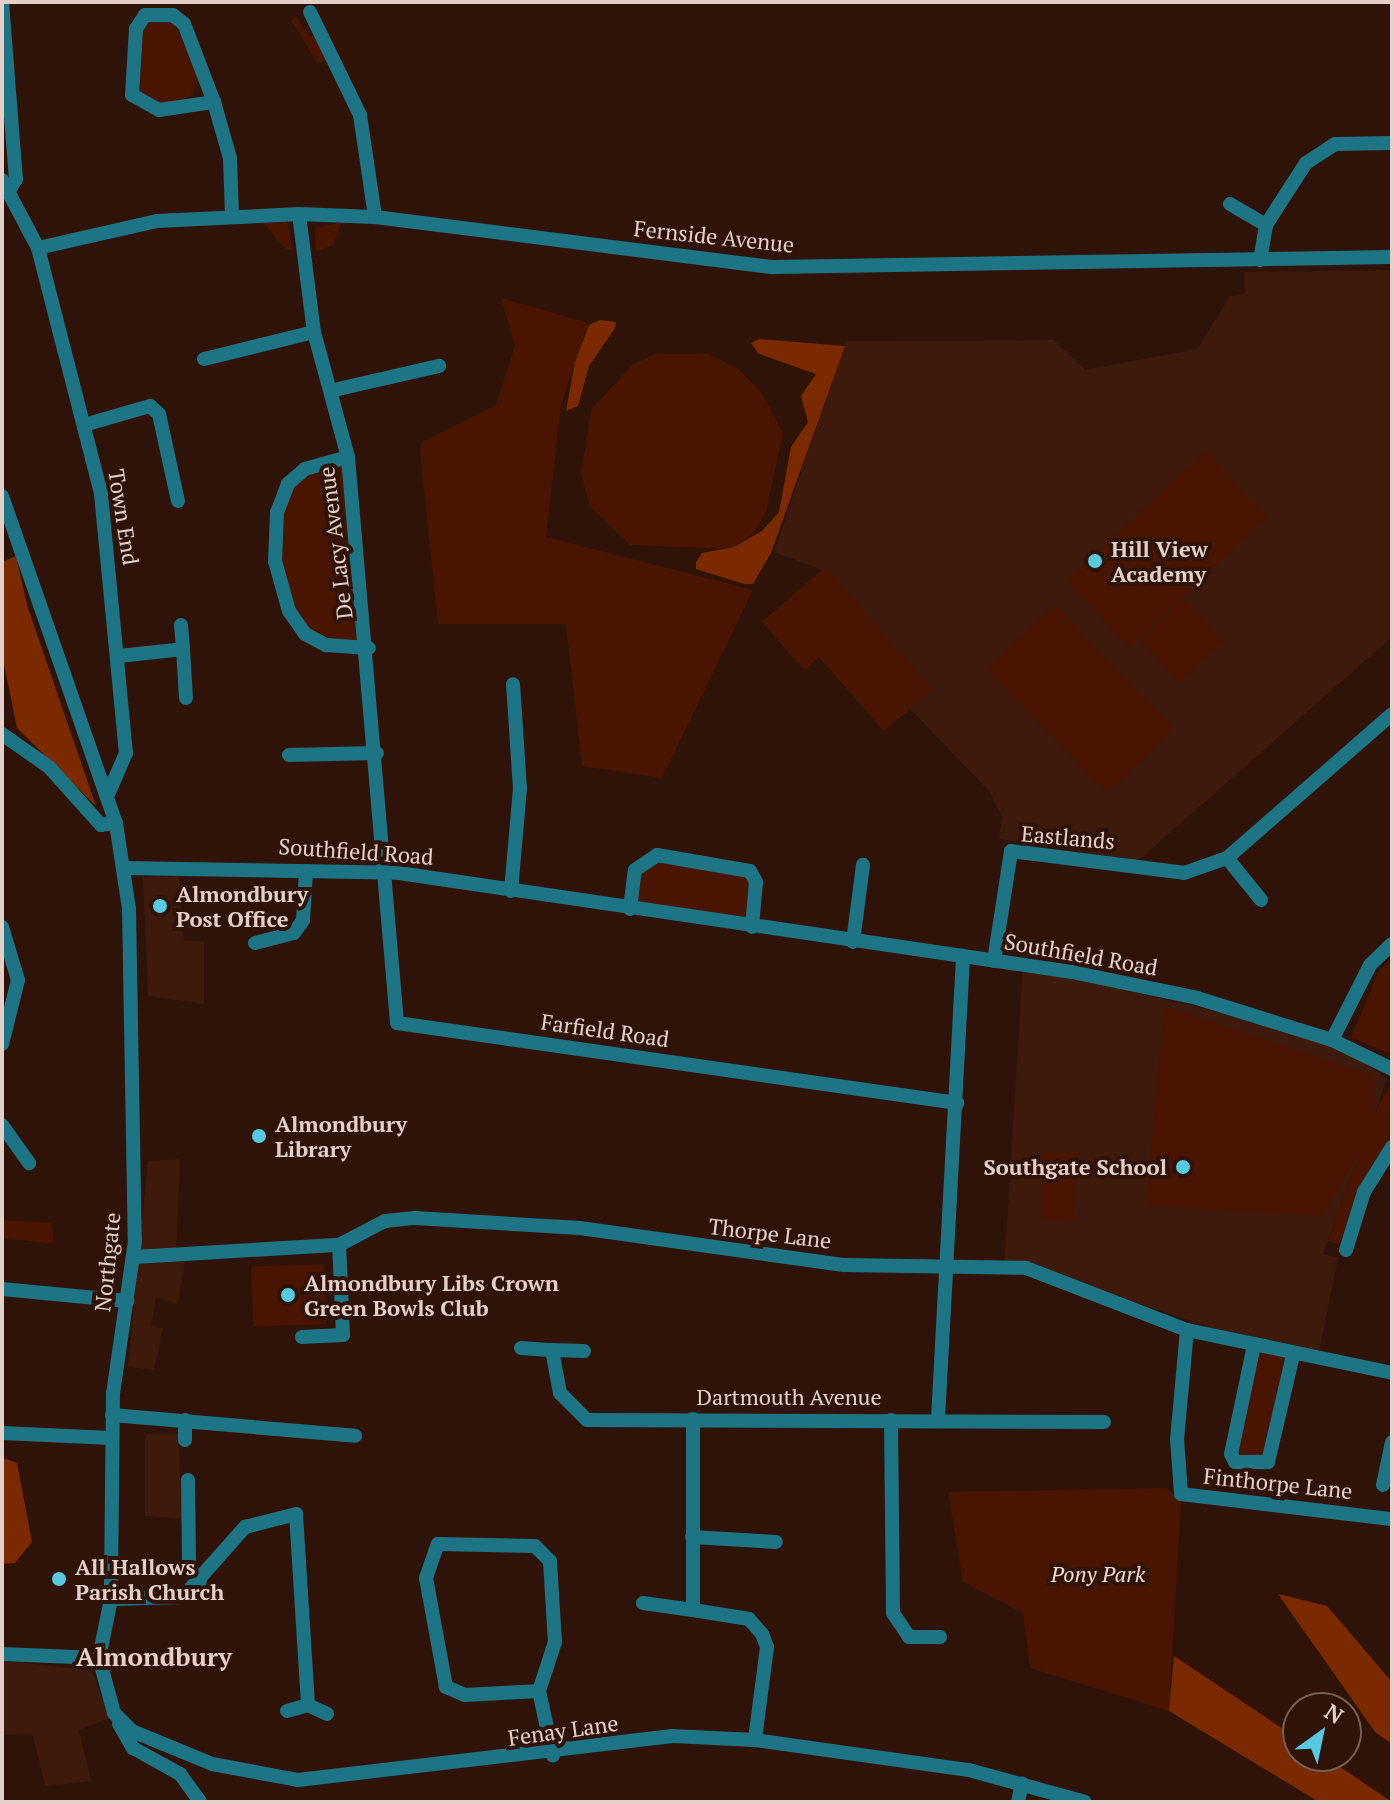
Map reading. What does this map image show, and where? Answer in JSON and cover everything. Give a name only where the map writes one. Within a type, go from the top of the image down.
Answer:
[{"type":"street","points":[[2,2],[7,135],[16,179],[5,186]]},
{"type":"street","points":[[310,12],[360,115],[375,217]]},
{"type":"street","points":[[214,102],[159,110],[132,95],[133,43],[145,15],[173,15],[184,24],[214,102],[230,158],[232,214]]},
{"type":"street","points":[[1260,260],[1266,225],[1306,163],[1335,144],[1392,143]]},
{"type":"street","name":"Town End","points":[[5,186],[38,248],[101,494],[126,753],[107,797]]},
{"type":"street","points":[[1230,204],[1266,225]]},
{"type":"street","name":"Fernside Avenue","points":[[38,248],[157,221],[232,214],[299,214],[375,217],[773,267],[1392,257]]},
{"type":"street","name":"De Lacy Avenue","points":[[299,214],[314,332],[334,390],[348,457],[369,648],[377,753],[380,872]]},
{"type":"street","points":[[204,359],[314,332]]},
{"type":"street","points":[[334,390],[439,366]]},
{"type":"street","points":[[84,425],[150,406],[159,414],[178,501]]},
{"type":"street","points":[[348,457],[305,469],[288,484],[277,512],[275,561],[289,611],[305,634],[326,645],[369,648]]},
{"type":"street","name":"Northgate","points":[[2,496],[116,823],[125,868],[137,1087],[134,1257],[112,1415],[111,1599],[99,1658]]},
{"type":"street","points":[[181,625],[186,698]]},
{"type":"street","points":[[119,656],[183,649]]},
{"type":"street","points":[[511,891],[520,789],[513,684]]},
{"type":"street","name":"Eastlands","points":[[994,961],[1011,851],[1184,873],[1227,858],[1392,714]]},
{"type":"street","points":[[2,734],[49,767],[101,825],[116,823]]},
{"type":"street","points":[[289,755],[377,753]]},
{"type":"street","points":[[630,909],[644,859],[673,857],[750,871],[752,927]]},
{"type":"street","points":[[1227,858],[1261,900]]},
{"type":"street","points":[[853,942],[863,865]]},
{"type":"street","name":"Southfield Road","points":[[125,868],[380,872],[963,956],[1197,998],[1332,1040],[1392,1069]]},
{"type":"street","points":[[255,943],[294,933],[303,920],[306,871]]},
{"type":"street","name":"Farfield Road","points":[[380,872],[397,1023],[957,1103]]},
{"type":"street","points":[[2,927],[18,980],[2,1044]]},
{"type":"street","points":[[1332,1040],[1370,965],[1392,944]]},
{"type":"street","points":[[938,1419],[963,956]]},
{"type":"street","points":[[2,1125],[29,1163]]},
{"type":"street","points":[[1346,1250],[1364,1192],[1392,1147]]},
{"type":"street","name":"Thorpe Lane","points":[[134,1257],[339,1245],[385,1221],[415,1218],[580,1228],[648,1242],[944,1270],[1026,1268],[1187,1330],[1293,1355],[1392,1373]]},
{"type":"street","points":[[302,1337],[343,1335],[339,1245]]},
{"type":"street","points":[[2,1289],[127,1301]]},
{"type":"street","name":"Finthorpe Lane","points":[[1187,1330],[1177,1439],[1181,1494],[1392,1519]]},
{"type":"street","points":[[1254,1345],[1235,1462],[1268,1462],[1293,1355]]},
{"type":"street","points":[[521,1348],[584,1351]]},
{"type":"street","name":"Dartmouth Avenue","points":[[552,1350],[560,1393],[587,1420],[1104,1422]]},
{"type":"street","points":[[112,1415],[355,1436]]},
{"type":"street","points":[[693,1419],[693,1610]]},
{"type":"street","points":[[185,1420],[185,1440]]},
{"type":"street","points":[[891,1420],[893,1613],[909,1637],[940,1637]]},
{"type":"street","points":[[2,1433],[111,1438]]},
{"type":"street","points":[[1383,1485],[1392,1442]]},
{"type":"street","points":[[188,1480],[189,1568],[200,1582]]},
{"type":"street","points":[[111,1599],[183,1597],[200,1582],[245,1527],[296,1514],[308,1705]]},
{"type":"street","points":[[692,1537],[776,1542]]},
{"type":"street","points":[[539,1691],[465,1695],[446,1687],[426,1578],[438,1544],[535,1546],[550,1561],[555,1642],[539,1691],[553,1755]]},
{"type":"street","points":[[643,1603],[749,1619],[762,1634],[767,1647],[755,1740]]},
{"type":"street","points":[[2,1654],[99,1658],[114,1713],[133,1748],[180,1774],[200,1802]]},
{"type":"street","points":[[287,1711],[308,1705],[327,1714]]},
{"type":"street","name":"Fenay Lane","points":[[114,1713],[177,1753],[298,1780],[553,1755],[672,1736],[755,1740],[1022,1783],[1085,1802]]},
{"type":"street","points":[[1018,1802],[1022,1783]]},
{"type":"shaded area","name":"Hill View Academy","points":[[1392,270],[1392,637],[1139,860],[999,839],[1002,817],[989,791],[910,709],[884,731],[819,657],[804,670],[762,622],[822,570],[774,552],[846,341],[1054,340],[1085,370],[1197,349],[1230,296],[1245,294],[1244,272]]},
{"type":"shaded area","points":[[600,320],[616,322],[615,328],[589,366],[578,406],[566,411],[575,362],[589,325]]},
{"type":"shaded area","points":[[759,339],[845,346],[771,553],[753,584],[744,584],[696,569],[696,562],[702,553],[734,547],[762,531],[779,512],[791,447],[808,422],[801,396],[816,374],[759,354],[751,343]]},
{"type":"shaded area","points":[[16,556],[27,605],[96,806],[17,728],[2,654],[2,562]]},
{"type":"shaded area","points":[[179,876],[183,940],[204,941],[204,1004],[148,996],[143,877]]},
{"type":"shaded area","name":"Southgate School","points":[[1023,965],[1332,1040],[1387,1079],[1323,1254],[1338,1258],[1317,1361],[1026,1268],[1004,1271]]},
{"type":"shaded area","points":[[180,1159],[176,1252],[186,1254],[178,1304],[156,1298],[151,1326],[163,1328],[154,1370],[128,1367],[148,1161]]},
{"type":"shaded area","points":[[145,1434],[178,1434],[182,1519],[145,1516]]},
{"type":"shaded area","points":[[3,1458],[17,1463],[32,1542],[15,1563],[2,1564]]},
{"type":"shaded area","points":[[1278,1594],[1327,1606],[1392,1682],[1392,1744],[1375,1732],[1362,1714],[1362,1692],[1347,1692]]},
{"type":"shaded area","points":[[1174,1656],[1282,1728],[1282,1772],[1348,1772],[1392,1802],[1319,1802],[1169,1711]]},
{"type":"shaded area","points":[[2,1661],[92,1670],[109,1718],[79,1730],[91,1781],[45,1786],[32,1734],[2,1735]]},
{"type":"green space","points":[[151,17],[168,17],[178,30],[199,80],[191,96],[163,105],[142,101],[130,82],[136,29]]},
{"type":"green space","points":[[296,17],[310,37],[316,34],[329,58],[318,64],[291,20]]},
{"type":"green space","points":[[287,222],[293,250],[286,250],[263,223]]},
{"type":"green space","points":[[342,222],[333,245],[316,252],[315,228]]},
{"type":"green space","points":[[501,298],[588,323],[561,405],[546,537],[753,590],[662,778],[582,766],[566,624],[438,624],[420,451],[422,442],[496,405],[515,346]]},
{"type":"green space","points":[[655,354],[709,354],[738,369],[760,390],[783,433],[766,512],[753,534],[731,549],[630,545],[590,507],[581,474],[591,410],[631,366]]},
{"type":"green space","points":[[1205,451],[1267,518],[1128,647],[1066,581]]},
{"type":"green space","points":[[348,457],[369,648],[305,634],[275,561],[288,484]]},
{"type":"green space","points":[[825,567],[931,689],[884,731],[819,657],[804,670],[762,622]]},
{"type":"green space","points":[[1183,598],[1224,640],[1180,683],[1139,640]]},
{"type":"green space","points":[[1054,605],[1173,729],[1107,793],[987,670]]},
{"type":"green space","points":[[644,859],[750,871],[752,927],[627,907]]},
{"type":"green space","points":[[1392,960],[1392,1055],[1351,1037],[1379,971]]},
{"type":"green space","points":[[1164,1007],[1374,1076],[1374,1113],[1392,1081],[1392,1139],[1370,1167],[1339,1244],[1328,1241],[1362,1147],[1322,1216],[1146,1205]]},
{"type":"green space","points":[[1043,1152],[1076,1153],[1074,1221],[1041,1220]]},
{"type":"green space","points":[[2,1220],[52,1223],[54,1244],[2,1238]]},
{"type":"green space","name":"Almondbury Libs Crown Green Bowls Club","points":[[324,1264],[326,1324],[253,1327],[251,1267]]},
{"type":"green space","points":[[1254,1345],[1293,1355],[1268,1462],[1235,1462]]},
{"type":"green space","name":"Pony Park","points":[[1167,1488],[1181,1502],[1169,1711],[1030,1668],[1023,1613],[963,1582],[948,1492]]},
{"type":"place","name":"Hill View Academy","points":[[1095,561]]},
{"type":"place","name":"Almondbury Post Office","points":[[160,906]]},
{"type":"place","name":"Almondbury Library","points":[[259,1136]]},
{"type":"place","name":"Southgate School","points":[[1183,1167]]},
{"type":"place","name":"Almondbury Libs Crown Green Bowls Club","points":[[288,1295]]},
{"type":"place","name":"All Hallows Parish Church","points":[[59,1579]]},
{"type":"district","name":"Almondbury","points":[[154,1657]]}]
